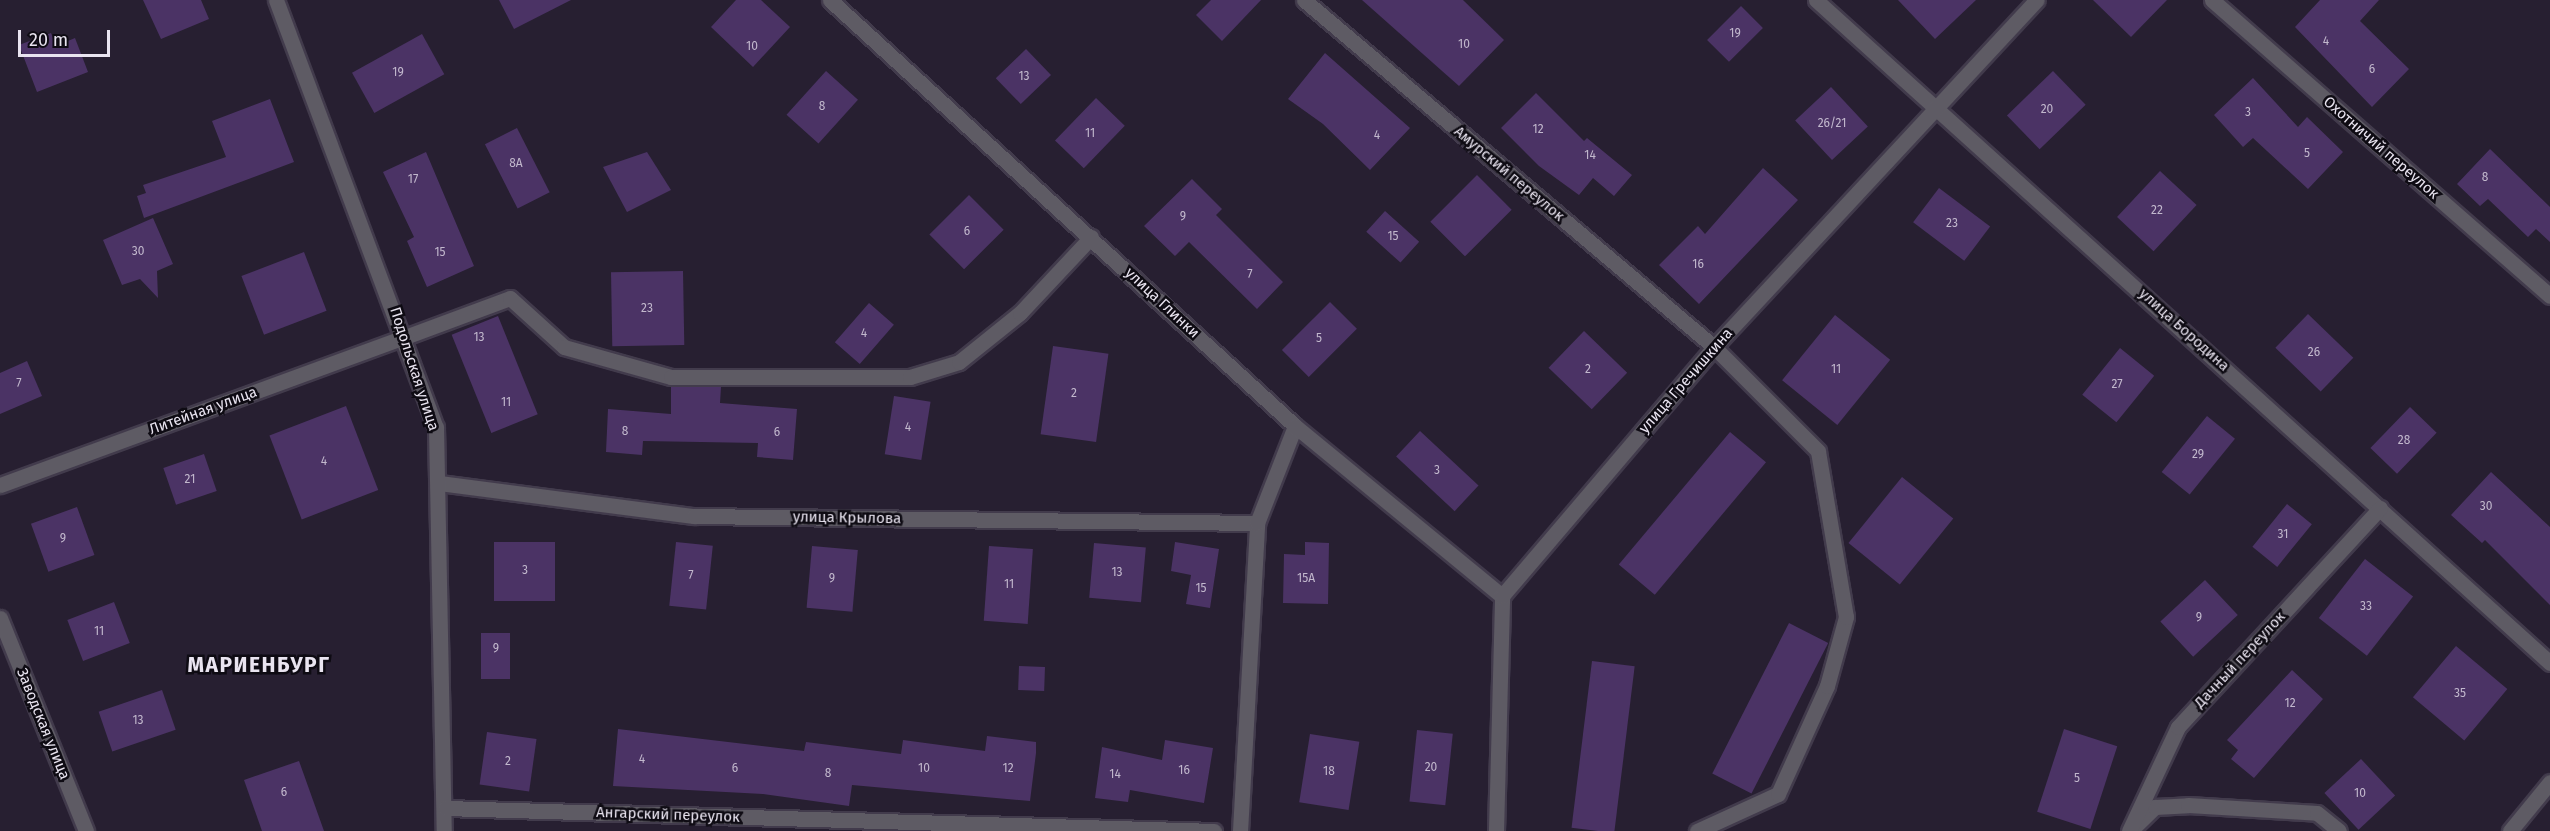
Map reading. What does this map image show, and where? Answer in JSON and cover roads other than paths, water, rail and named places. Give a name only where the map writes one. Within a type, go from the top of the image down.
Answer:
[{"type":"street","name":"Подольская улица","points":[[276,0],[405,337],[436,428],[440,483],[444,831]]},
{"type":"street","name":"улица Глинки","points":[[830,0],[1295,426],[1502,596]]},
{"type":"street","name":"Амурский переулок","points":[[1304,0],[1714,347],[1818,451],[1846,617],[1827,686],[1778,794],[1697,831]]},
{"type":"street","name":"улица Бородина","points":[[1816,0],[1938,107],[2550,663]]},
{"type":"street","name":"улица Гречишкина","points":[[1502,596],[1714,347],[2037,0]]},
{"type":"street","name":"Охотничий переулок","points":[[2212,0],[2550,296]]},
{"type":"street","name":"Литейная улица","points":[[0,485],[510,298],[564,347],[671,377],[910,376],[959,362],[1020,313],[1091,237]]},
{"type":"street","points":[[1239,831],[1257,524],[1295,426]]},
{"type":"street","name":"улица Крылова","points":[[440,483],[694,516],[1257,524]]},
{"type":"street","name":"Дачный переулок","points":[[2130,831],[2178,727],[2380,508]]},
{"type":"street","points":[[1496,831],[1502,596]]},
{"type":"street","name":"Заводская улица","points":[[0,618],[86,831]]},
{"type":"street","points":[[2510,831],[2550,782]]},
{"type":"street","points":[[2130,831],[2155,807],[2188,805],[2317,813],[2339,831]]},
{"type":"street","name":"Ангарский переулок","points":[[445,808],[1215,831]]},
{"type":"district","name":"МАРИЕНБУРГ","points":[[259,665]]}]
